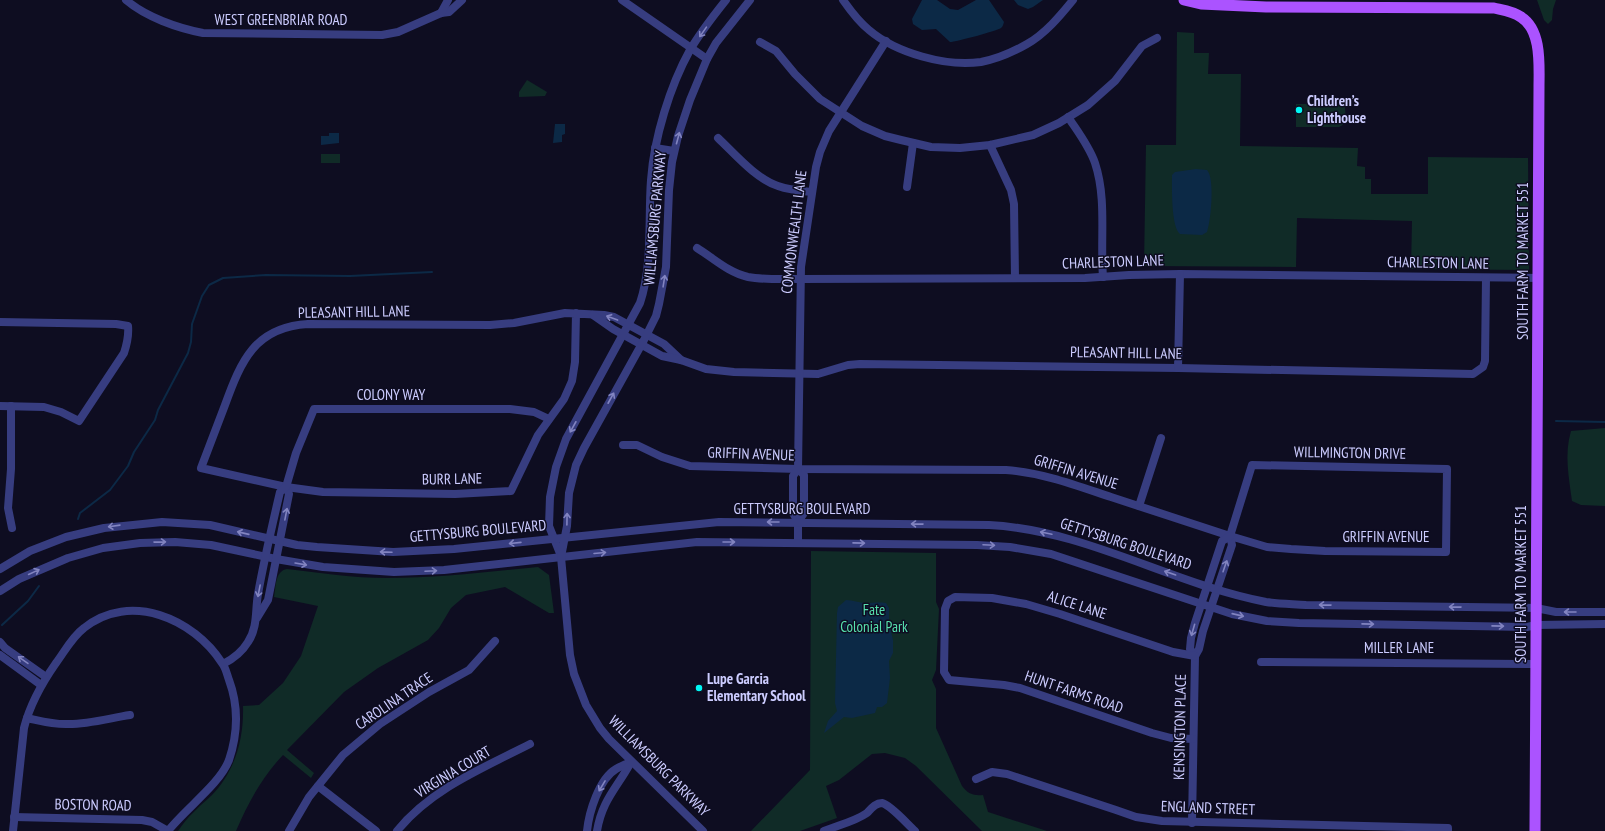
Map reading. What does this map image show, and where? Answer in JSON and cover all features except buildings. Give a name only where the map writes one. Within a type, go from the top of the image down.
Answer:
[{"type":"main road","name":"SOUTH FARM TO MARKET 551","points":[[1184,0],[1266,7],[1494,8],[1509,11],[1522,17],[1528,24],[1536,39],[1539,57],[1535,831]]},
{"type":"street","name":"WEST GREENBRIAR ROAD","points":[[126,0],[135,8],[187,30],[215,35],[382,35],[398,32],[441,13],[449,12],[462,0]]},
{"type":"street","points":[[441,13],[448,0]]},
{"type":"street","points":[[622,0],[707,59]]},
{"type":"street","name":"WILLIAMSBURG PARKWAY","points":[[703,831],[631,762],[600,728],[586,705],[577,684],[570,655],[561,557],[549,526],[549,506],[553,477],[559,457],[569,434],[624,335],[640,303],[645,286],[651,179],[655,148],[666,106],[691,48],[726,0]]},
{"type":"street","name":"WILLIAMSBURG PARKWAY","points":[[561,557],[567,526],[569,493],[576,466],[584,448],[656,316],[665,280],[670,182],[674,152],[685,113],[707,59],[716,43],[750,0]]},
{"type":"street","points":[[843,0],[869,30],[886,41],[908,52],[932,59],[961,63],[982,62],[1028,44],[1044,32],[1073,0]]},
{"type":"street","points":[[760,42],[776,51],[795,74],[820,99],[862,126],[885,136],[913,143],[931,147],[960,148],[990,145],[1033,135],[1059,123],[1088,105],[1115,82],[1142,46],[1157,38]]},
{"type":"street","name":"COMMONWEALTH LANE","points":[[798,543],[798,522],[793,513],[793,476],[798,469],[800,279],[812,192],[820,152],[829,131],[886,41]]},
{"type":"street","points":[[1068,117],[1087,145],[1101,186],[1103,277]]},
{"type":"street","points":[[718,138],[745,164],[766,180],[778,186],[812,192]]},
{"type":"street","points":[[907,187],[913,143]]},
{"type":"street","points":[[990,145],[1011,190],[1014,204],[1015,278]]},
{"type":"street","points":[[655,148],[674,152]]},
{"type":"street","name":"CHARLESTON LANE","points":[[697,248],[729,270],[748,277],[800,279],[1085,278],[1180,274],[1538,278]]},
{"type":"street","points":[[1178,368],[1180,274]]},
{"type":"street","name":"PLEASANT HILL LANE","points":[[593,315],[600,321],[662,356],[680,360],[706,370],[734,372],[818,374],[848,365],[860,364],[1474,374],[1483,367],[1485,361],[1486,278]]},
{"type":"street","name":"PLEASANT HILL LANE","points":[[201,468],[241,364],[256,345],[275,332],[290,327],[308,324],[490,325],[526,321],[558,314],[576,313],[604,315],[614,317],[664,344],[680,360]]},
{"type":"street","name":"BURR LANE","points":[[201,468],[286,487],[317,491],[474,494],[511,491],[533,445],[549,419],[564,399],[572,381],[575,362],[576,313]]},
{"type":"street","points":[[0,322],[116,324],[128,326],[128,338],[124,353],[79,421],[52,409],[36,406],[0,406]]},
{"type":"street","points":[[11,406],[11,469],[8,508],[12,528]]},
{"type":"street","name":"COLONY WAY","points":[[257,618],[257,597],[280,492],[286,487],[296,452],[314,409],[510,409],[534,412],[549,419]]},
{"type":"street","points":[[1139,506],[1161,438]]},
{"type":"street","name":"GRIFFIN AVENUE","points":[[623,445],[636,445],[662,457],[690,466],[798,469],[1028,471],[1267,547],[1325,551],[1446,552]]},
{"type":"street","name":"WILLMINGTON DRIVE","points":[[1252,465],[1447,469],[1446,552]]},
{"type":"street","name":"KENSINGTON PLACE","points":[[1192,823],[1195,656],[1199,649],[1203,631],[1232,545],[1230,536],[1252,465]]},
{"type":"street","name":"COLONY WAY","points":[[223,664],[234,658],[249,642],[257,618],[268,600],[290,494],[286,487]]},
{"type":"street","name":"GETTYSBURG BOULEVARD","points":[[0,569],[47,544],[84,532],[125,525],[162,522],[210,526],[280,541],[337,549],[393,552],[454,549],[718,522],[989,525],[1016,527],[1066,538],[1207,586],[1268,602],[1300,605],[1536,608],[1556,612],[1605,612]]},
{"type":"street","name":"KENSINGTON PLACE","points":[[1195,656],[1190,649],[1190,638],[1222,542],[1230,536]]},
{"type":"street","points":[[0,591],[19,579],[56,562],[85,553],[121,545],[159,542],[211,545],[276,559],[335,569],[394,572],[444,570],[697,542],[977,545],[1020,548],[1051,554],[1201,604],[1249,618],[1300,623],[1527,627],[1536,625],[1605,624]]},
{"type":"street","name":"ALICE LANE","points":[[946,678],[944,672],[945,609],[948,601],[955,597],[992,598],[1026,604],[1173,652],[1195,656]]},
{"type":"street","points":[[13,831],[27,718],[41,685],[73,638],[84,628],[110,614],[126,611],[160,615],[181,624],[197,634],[223,664],[232,687],[237,708],[237,724],[228,761],[221,774],[168,831]]},
{"type":"street","name":"CAROLINA TRACE","points":[[289,831],[309,797],[343,755],[380,724],[429,692],[469,670],[495,641]]},
{"type":"street","points":[[0,642],[5,648],[46,677]]},
{"type":"street","points":[[0,656],[41,685]]},
{"type":"street","name":"MILLER LANE","points":[[1261,662],[1536,664]]},
{"type":"street","name":"HUNT FARMS ROAD","points":[[946,678],[951,681],[990,683],[1020,688],[1152,733],[1171,738],[1193,740]]},
{"type":"street","points":[[27,718],[68,724],[83,724],[130,714]]},
{"type":"street","name":"VIRGINIA COURT","points":[[397,831],[428,800],[473,773],[530,744]]},
{"type":"street","points":[[587,831],[592,805],[601,787],[615,769],[631,762]]},
{"type":"street","points":[[597,831],[599,820],[605,804],[631,762]]},
{"type":"street","name":"ENGLAND STREET","points":[[976,779],[992,772],[1007,774],[1136,816],[1162,821],[1240,827],[1448,829]]},
{"type":"street","points":[[318,786],[376,831]]},
{"type":"street","points":[[824,831],[850,822],[875,805],[882,804],[889,807],[915,831]]},
{"type":"street","name":"BOSTON ROAD","points":[[14,817],[142,820],[152,822],[168,831]]},
{"type":"green space","points":[[1537,0],[1556,0],[1552,20],[1548,24],[1544,20]]},
{"type":"green space","points":[[1177,32],[1194,33],[1194,53],[1209,53],[1208,74],[1241,74],[1240,146],[1358,148],[1357,166],[1365,167],[1365,179],[1371,179],[1371,194],[1428,194],[1428,157],[1528,158],[1529,270],[1411,269],[1412,221],[1297,218],[1296,267],[1144,266],[1146,145],[1176,145]]},
{"type":"green space","points":[[527,80],[547,92],[545,96],[519,97],[519,92]]},
{"type":"green space","points":[[1296,104],[1345,105],[1344,124],[1339,127],[1296,127]]},
{"type":"green space","points":[[321,154],[340,154],[340,163],[321,163]]},
{"type":"green space","points":[[1605,428],[1605,506],[1581,505],[1572,501],[1567,457],[1571,431]]},
{"type":"green space","name":"Fate Colonial Park","points":[[811,551],[936,553],[936,602],[939,609],[936,670],[932,680],[936,689],[936,728],[962,786],[971,794],[983,795],[988,812],[1047,831],[982,831],[916,766],[905,758],[885,753],[872,754],[839,780],[826,786],[837,818],[800,831],[751,831],[810,770]]},
{"type":"green space","points":[[538,567],[549,575],[554,613],[549,613],[505,587],[466,595],[451,608],[439,628],[428,640],[378,668],[344,692],[287,750],[314,773],[311,778],[283,755],[268,772],[256,791],[245,810],[236,831],[178,831],[190,816],[212,795],[227,776],[240,742],[243,706],[259,705],[283,683],[301,656],[318,606],[274,597],[278,576],[283,570],[287,569],[374,578],[406,578],[482,573]]},
{"type":"water","points":[[922,0],[937,0],[950,9],[958,10],[976,0],[989,0],[1004,22],[1001,28],[984,34],[950,42],[936,29],[922,30],[913,24],[912,19]]},
{"type":"water","points":[[1014,0],[1043,0],[1028,9],[1018,5]]},
{"type":"water","points":[[555,124],[565,124],[565,134],[562,135],[562,142],[553,143]]},
{"type":"water","points":[[329,133],[339,133],[339,143],[321,145],[321,136],[329,136]]},
{"type":"water","points":[[1196,169],[1207,170],[1211,182],[1212,200],[1207,232],[1202,235],[1180,234],[1175,224],[1172,197],[1172,175],[1175,172]]},
{"type":"water","points":[[846,600],[863,603],[886,603],[889,608],[889,623],[893,640],[893,653],[889,661],[890,678],[887,703],[882,707],[877,707],[875,713],[852,718],[844,717],[824,733],[828,721],[837,711],[835,703],[837,613],[838,607]]},
{"type":"waterway","points":[[78,519],[80,513],[110,490],[128,466],[134,452],[155,420],[158,410],[188,353],[191,342],[192,324],[202,296],[209,285],[223,278],[266,275],[350,276],[432,272]]},
{"type":"waterway","points":[[1556,421],[1605,422]]},
{"type":"waterway","points":[[2,625],[28,601],[39,586]]},
{"type":"place","name":"Children’s Lighthouse","points":[[1299,110]]},
{"type":"place","name":"Lupe Garcia Elementary School","points":[[699,688]]}]
